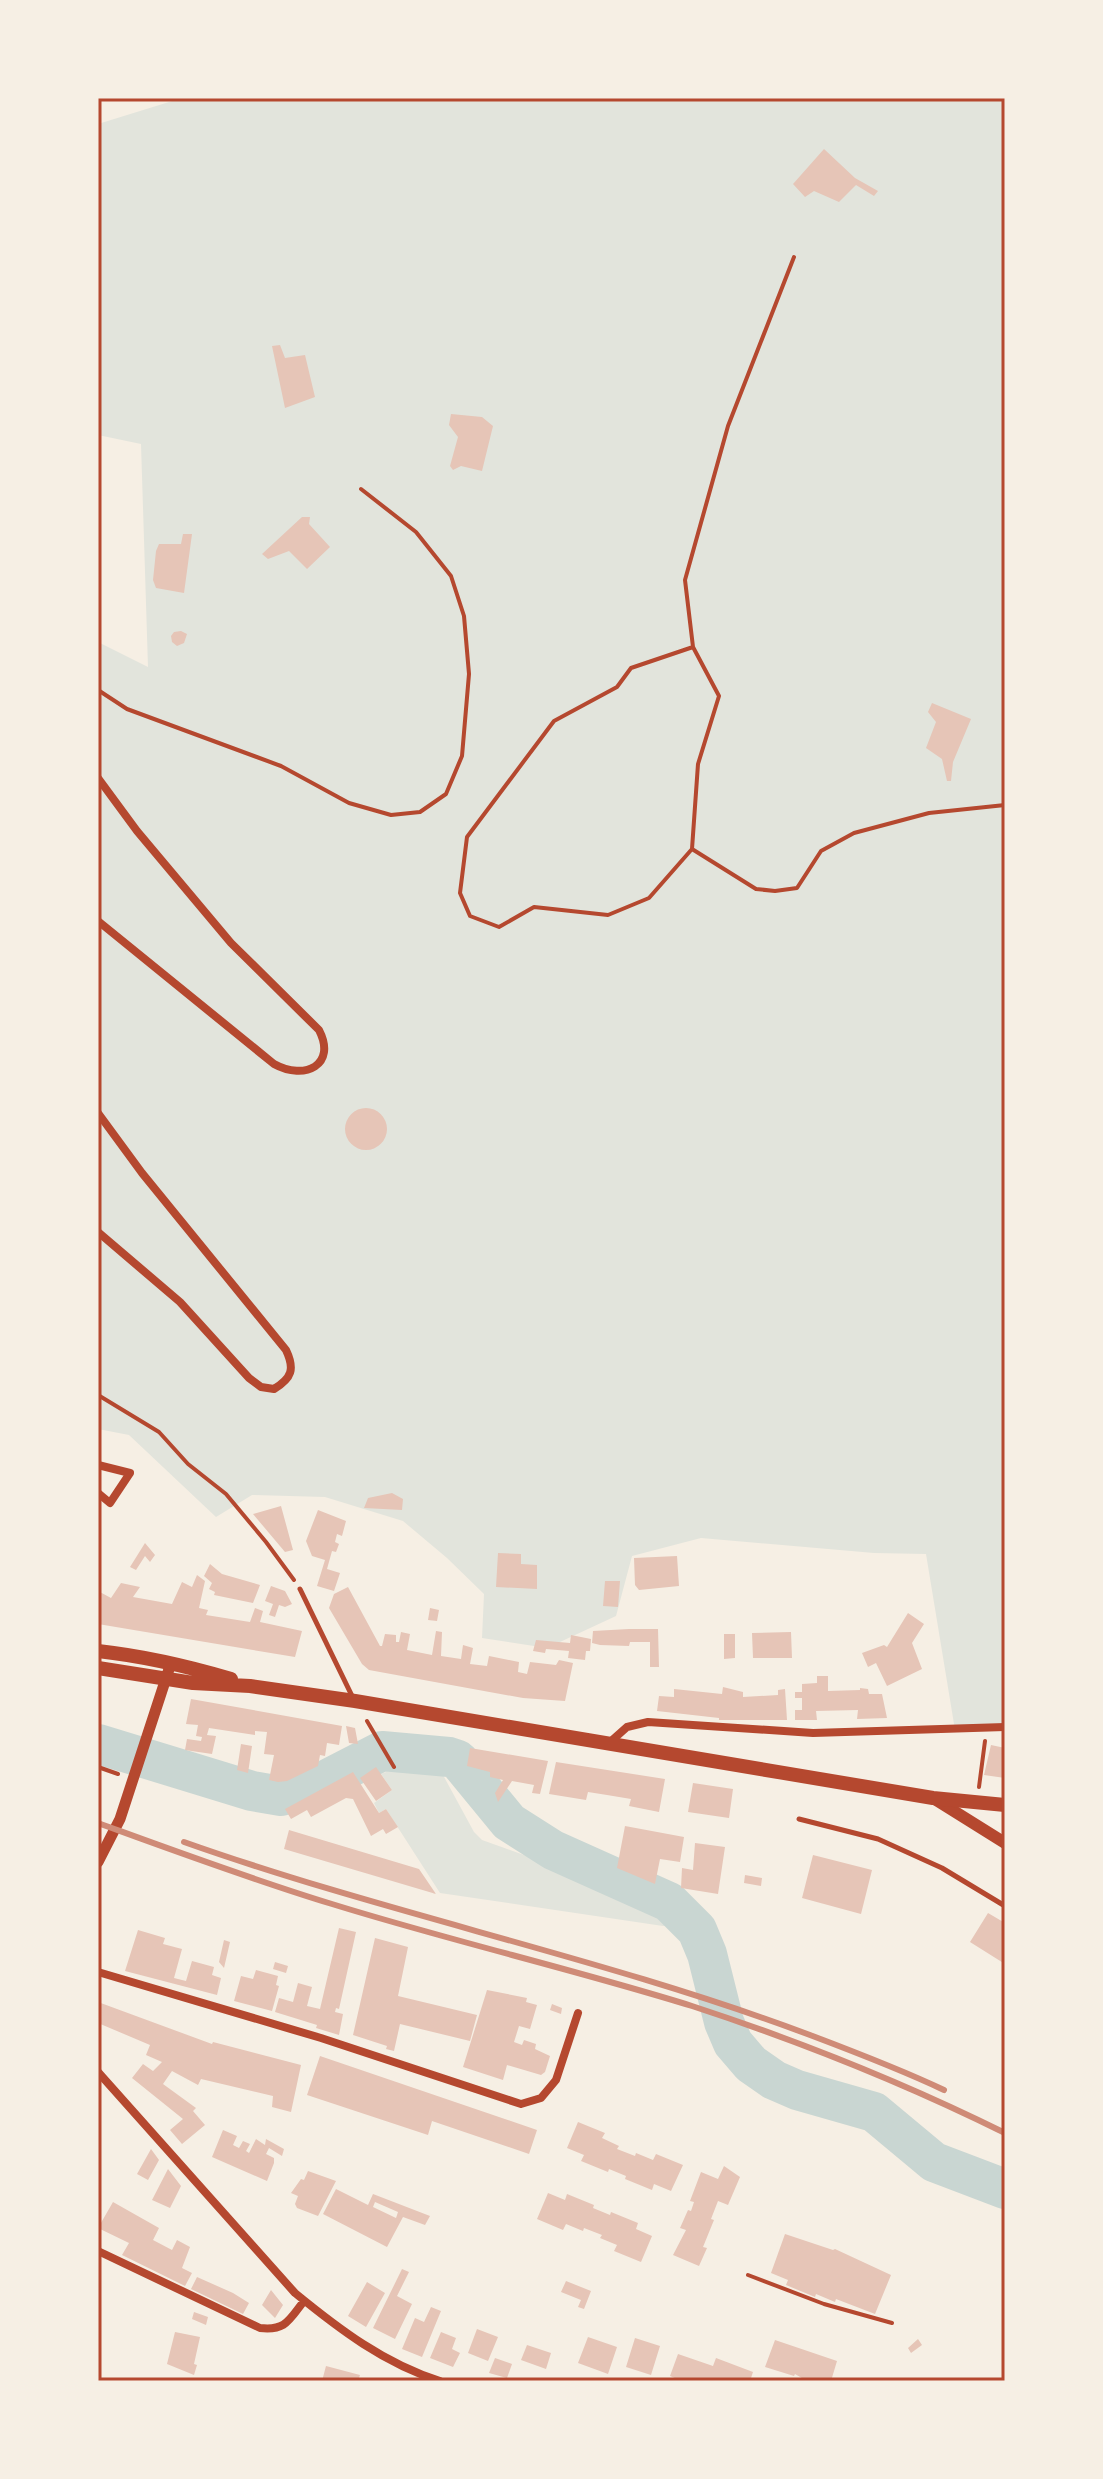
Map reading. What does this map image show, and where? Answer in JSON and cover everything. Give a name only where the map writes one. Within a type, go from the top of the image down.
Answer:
[{"type":"main road","points":[[98,1651],[195,1668],[250,1686]]},
{"type":"main road","points":[[98,1668],[193,1683],[250,1686],[355,1701],[933,1798],[1005,1805]]},
{"type":"main road","points":[[933,1798],[1005,1843]]},
{"type":"street","points":[[98,778],[137,831],[231,943],[319,1030],[325,1041],[323,1057],[314,1067],[303,1072],[288,1071],[274,1064],[98,921]]},
{"type":"street","points":[[98,1113],[142,1173],[286,1350],[292,1363],[285,1382],[274,1389],[261,1387],[249,1378],[180,1302],[98,1232]]},
{"type":"street","points":[[98,1465],[130,1473],[110,1503],[98,1493]]},
{"type":"street","points":[[98,1862],[120,1819],[171,1663]]},
{"type":"street","points":[[609,1743],[627,1727],[648,1722],[813,1733],[1005,1727]]},
{"type":"street","points":[[98,1972],[321,2038],[521,2104],[541,2098],[556,2080],[578,2013]]},
{"type":"street","points":[[98,2072],[295,2293],[380,2356],[440,2381]]},
{"type":"street","points":[[98,2251],[260,2328],[276,2330],[287,2323],[304,2301]]},
{"type":"lane","points":[[300,1589],[355,1701]]},
{"type":"lane","points":[[799,1819],[878,1839],[942,1868],[1005,1906]]},
{"type":"path","points":[[693,647],[631,668],[617,687],[554,721],[467,837],[460,893],[470,916],[499,927],[534,907],[608,915],[649,898],[692,849],[698,764],[719,696],[693,647],[685,580],[728,426],[794,257]]},
{"type":"path","points":[[98,690],[127,709],[281,766],[349,803],[391,815],[420,812],[446,794],[462,756],[469,674],[464,616],[451,576],[416,532],[361,489]]},
{"type":"path","points":[[692,849],[756,889],[775,891],[797,888],[821,851],[854,833],[929,813],[1005,805]]},
{"type":"path","points":[[98,1395],[159,1432],[188,1464],[226,1494],[300,1589]]},
{"type":"path","points":[[977,1802],[986,1729]]},
{"type":"path","points":[[373,1732],[394,1767]]},
{"type":"path","points":[[98,1767],[133,1780]]},
{"type":"path","points":[[748,2275],[824,2304],[892,2323]]},
{"type":"shaded area","points":[[182,98],[1005,98],[1005,1727],[955,1730],[926,1554],[874,1553],[701,1538],[632,1556],[616,1616],[547,1648],[482,1638],[484,1594],[403,1521],[325,1497],[252,1495],[216,1517],[129,1435],[98,1429],[98,642],[148,667],[141,444],[98,435],[98,124]]},
{"type":"shaded area","points":[[404,1765],[419,1766],[443,1775],[474,1832],[482,1840],[660,1904],[683,1925],[663,1926],[440,1893],[386,1809],[379,1813],[374,1803],[392,1790],[381,1774]]},
{"type":"building","points":[[824,149],[855,178],[878,191],[874,196],[856,185],[839,202],[814,191],[805,197],[793,184]]},
{"type":"building","points":[[280,345],[285,358],[305,355],[315,397],[285,408],[272,346]]},
{"type":"building","points":[[451,414],[482,417],[493,426],[482,471],[461,466],[453,470],[450,466],[458,437],[449,425]]},
{"type":"building","points":[[302,517],[310,517],[309,524],[330,547],[307,569],[289,551],[268,559],[262,554]]},
{"type":"building","points":[[183,534],[192,534],[184,593],[156,588],[153,580],[159,544],[181,544]]},
{"type":"building","points":[[181,631],[187,634],[184,643],[177,646],[171,636]]},
{"type":"building","points":[[932,703],[971,719],[953,762],[951,781],[947,781],[942,759],[926,748],[936,722],[928,712]]},
{"type":"building","points":[[366,1108],[381,1114],[387,1129],[381,1144],[366,1150],[351,1144],[345,1129],[351,1114]]},
{"type":"building","points":[[392,1493],[403,1499],[402,1510],[364,1508],[368,1498]]},
{"type":"building","points":[[281,1506],[293,1550],[285,1552],[253,1514]]},
{"type":"building","points":[[318,1510],[346,1521],[342,1536],[337,1534],[335,1542],[339,1544],[336,1552],[332,1551],[327,1569],[340,1573],[334,1591],[317,1586],[325,1560],[312,1556],[306,1541]]},
{"type":"building","points":[[145,1543],[155,1555],[150,1562],[145,1556],[136,1570],[130,1567]]},
{"type":"building","points":[[498,1553],[521,1554],[521,1564],[537,1565],[537,1589],[496,1587]]},
{"type":"building","points":[[677,1556],[679,1586],[639,1590],[635,1585],[634,1558]]},
{"type":"building","points":[[210,1564],[222,1574],[260,1585],[253,1603],[214,1595],[215,1592],[209,1589],[212,1583],[204,1576]]},
{"type":"building","points":[[197,1575],[205,1581],[199,1608],[208,1610],[206,1615],[250,1622],[255,1608],[263,1611],[260,1622],[302,1631],[295,1657],[98,1624],[98,1591],[111,1598],[121,1583],[140,1587],[133,1597],[172,1604],[182,1582],[192,1587]]},
{"type":"building","points":[[605,1581],[620,1581],[618,1607],[603,1606]]},
{"type":"building","points":[[271,1586],[285,1591],[292,1604],[285,1607],[279,1605],[275,1617],[269,1615],[273,1604],[265,1601]]},
{"type":"building","points":[[348,1587],[380,1646],[385,1634],[396,1635],[396,1642],[399,1642],[401,1632],[410,1634],[407,1650],[432,1655],[436,1631],[442,1632],[441,1656],[461,1659],[463,1645],[473,1648],[470,1664],[487,1666],[489,1656],[519,1662],[518,1672],[527,1674],[530,1662],[556,1665],[559,1660],[573,1663],[565,1701],[523,1698],[369,1670],[362,1664],[329,1608],[334,1594]]},
{"type":"building","points":[[430,1608],[439,1610],[437,1621],[428,1620]]},
{"type":"building","points":[[908,1613],[924,1624],[912,1643],[922,1669],[887,1686],[876,1663],[868,1667],[862,1653],[884,1645],[887,1647]]},
{"type":"building","points":[[658,1629],[659,1667],[650,1667],[650,1642],[630,1642],[629,1646],[592,1643],[593,1631]]},
{"type":"building","points":[[791,1632],[792,1658],[753,1658],[752,1633]]},
{"type":"building","points":[[724,1634],[735,1634],[735,1658],[724,1659]]},
{"type":"building","points":[[571,1635],[591,1639],[585,1660],[568,1658],[569,1651],[533,1651],[536,1640],[570,1643]]},
{"type":"building","points":[[817,1676],[828,1676],[828,1691],[860,1688],[868,1689],[869,1694],[882,1694],[887,1718],[857,1719],[858,1710],[816,1711],[817,1720],[795,1720],[795,1710],[802,1710],[802,1698],[795,1698],[795,1692],[802,1692],[802,1684],[817,1683]]},
{"type":"building","points":[[723,1687],[743,1692],[743,1697],[778,1695],[778,1690],[785,1689],[787,1720],[719,1720],[657,1711],[659,1696],[674,1697],[674,1689],[722,1694]]},
{"type":"building","points":[[191,1699],[342,1726],[339,1745],[327,1743],[325,1756],[320,1755],[318,1766],[287,1781],[269,1780],[274,1755],[264,1754],[267,1732],[255,1731],[255,1735],[209,1728],[207,1735],[216,1736],[212,1754],[185,1750],[187,1739],[201,1741],[202,1737],[196,1736],[198,1725],[186,1724]]},
{"type":"building","points":[[346,1726],[355,1728],[358,1744],[349,1743]]},
{"type":"building","points":[[241,1744],[252,1746],[248,1773],[237,1770]]},
{"type":"building","points":[[991,1745],[1005,1748],[1005,1778],[984,1775]]},
{"type":"building","points":[[470,1748],[548,1761],[540,1794],[532,1793],[534,1785],[512,1781],[498,1802],[495,1793],[503,1780],[490,1777],[490,1772],[467,1766]]},
{"type":"building","points":[[556,1762],[665,1779],[659,1812],[629,1806],[631,1799],[607,1795],[588,1792],[586,1800],[549,1794]]},
{"type":"building","points":[[376,1767],[392,1790],[376,1801],[360,1778]]},
{"type":"building","points":[[353,1772],[379,1813],[386,1809],[398,1827],[386,1834],[383,1829],[371,1836],[353,1799],[346,1798],[311,1817],[307,1810],[291,1819],[285,1809]]},
{"type":"building","points":[[693,1783],[733,1789],[729,1818],[688,1812]]},
{"type":"building","points":[[625,1826],[684,1837],[680,1862],[660,1859],[655,1884],[617,1868]]},
{"type":"building","points":[[289,1830],[419,1869],[436,1894],[284,1849]]},
{"type":"building","points":[[695,1843],[725,1847],[718,1894],[681,1888],[682,1868],[693,1870]]},
{"type":"building","points":[[813,1855],[872,1870],[861,1914],[802,1898]]},
{"type":"building","points":[[745,1875],[762,1878],[761,1886],[744,1883]]},
{"type":"building","points":[[988,1913],[1005,1923],[1005,1964],[970,1942]]},
{"type":"building","points":[[339,1928],[356,1932],[339,2009],[336,2008],[335,2012],[343,2014],[339,2035],[275,2012],[279,1998],[293,2002],[298,1983],[312,1987],[307,2006],[320,2009]]},
{"type":"building","points":[[138,1930],[165,1938],[163,1944],[182,1949],[174,1978],[186,1981],[192,1961],[214,1967],[212,1975],[221,1978],[217,1995],[125,1971]]},
{"type":"building","points":[[375,1938],[408,1947],[398,1996],[477,2015],[470,2041],[400,2024],[394,2051],[353,2035]]},
{"type":"building","points":[[224,1940],[230,1942],[224,1968],[219,1962]]},
{"type":"building","points":[[275,1962],[288,1966],[286,1973],[273,1969]]},
{"type":"building","points":[[256,1970],[278,1976],[276,1985],[279,1986],[272,2011],[234,2001],[241,1976],[253,1979]]},
{"type":"building","points":[[487,1990],[527,1998],[526,2002],[537,2005],[530,2029],[519,2026],[514,2042],[522,2045],[524,2040],[536,2044],[535,2049],[550,2056],[541,2075],[507,2065],[503,2080],[463,2067]]},
{"type":"building","points":[[98,2002],[212,2044],[301,2065],[291,2112],[272,2107],[273,2096],[201,2079],[198,2085],[172,2071],[163,2084],[196,2108],[193,2111],[205,2125],[182,2144],[170,2130],[183,2119],[132,2078],[143,2064],[153,2071],[162,2062],[146,2055],[150,2045],[98,2023]]},
{"type":"building","points":[[552,2004],[562,2008],[561,2014],[550,2010]]},
{"type":"building","points":[[320,2056],[537,2130],[529,2154],[432,2121],[428,2135],[307,2095]]},
{"type":"building","points":[[578,2122],[605,2133],[602,2138],[619,2146],[617,2149],[653,2160],[656,2154],[683,2165],[671,2191],[654,2184],[652,2190],[609,2169],[608,2172],[581,2161],[584,2155],[567,2148]]},
{"type":"building","points":[[223,2130],[237,2136],[233,2145],[239,2148],[243,2141],[250,2144],[246,2151],[249,2153],[256,2139],[265,2145],[266,2139],[284,2149],[282,2156],[269,2148],[266,2154],[274,2158],[274,2163],[267,2181],[212,2157]]},
{"type":"building","points":[[151,2149],[159,2160],[148,2180],[137,2174]]},
{"type":"building","points":[[724,2166],[740,2177],[728,2205],[718,2201],[703,2247],[707,2248],[699,2266],[673,2255],[686,2230],[680,2228],[688,2210],[691,2211],[694,2202],[690,2201],[701,2172],[718,2179]]},
{"type":"building","points":[[168,2169],[181,2186],[170,2208],[152,2200]]},
{"type":"building","points":[[308,2171],[336,2181],[318,2216],[297,2208],[298,2196],[291,2193]]},
{"type":"building","points":[[336,2189],[368,2205],[373,2194],[430,2216],[425,2225],[403,2217],[387,2247],[323,2214]],"holes":[[[375,2202],[398,2212],[396,2218],[373,2207]]]},
{"type":"building","points":[[548,2193],[565,2200],[567,2194],[610,2215],[611,2212],[638,2223],[636,2229],[652,2236],[641,2262],[614,2251],[617,2245],[600,2238],[602,2235],[566,2224],[563,2230],[537,2219]]},
{"type":"building","points":[[113,2202],[159,2228],[153,2240],[172,2250],[177,2240],[190,2247],[182,2268],[192,2273],[185,2286],[122,2255],[129,2243],[98,2228]]},
{"type":"building","points":[[785,2234],[835,2249],[891,2275],[875,2314],[836,2299],[835,2302],[816,2294],[815,2297],[786,2285],[788,2280],[771,2273]]},
{"type":"building","points":[[402,2269],[409,2272],[397,2296],[412,2304],[395,2339],[373,2328]]},
{"type":"building","points":[[197,2277],[249,2303],[243,2314],[191,2289]]},
{"type":"building","points":[[566,2281],[591,2291],[584,2309],[578,2307],[581,2300],[561,2292]]},
{"type":"building","points":[[367,2282],[385,2293],[366,2327],[348,2316]]},
{"type":"building","points":[[271,2290],[283,2305],[275,2318],[262,2305]]},
{"type":"building","points":[[431,2307],[441,2311],[422,2357],[402,2349],[415,2318],[424,2322]]},
{"type":"building","points":[[194,2312],[208,2317],[206,2325],[192,2319]]},
{"type":"building","points":[[477,2329],[498,2337],[488,2361],[468,2353]]},
{"type":"building","points":[[175,2332],[200,2337],[194,2375],[167,2364]]},
{"type":"building","points":[[441,2332],[456,2338],[452,2349],[460,2353],[453,2367],[430,2358]]},
{"type":"building","points":[[588,2337],[617,2347],[608,2374],[578,2363]]},
{"type":"building","points":[[635,2338],[660,2346],[651,2375],[626,2367]]},
{"type":"building","points":[[918,2339],[922,2345],[911,2353],[908,2348]]},
{"type":"building","points":[[775,2340],[837,2361],[831,2381],[807,2381],[795,2374],[765,2367]]},
{"type":"building","points":[[527,2345],[551,2353],[546,2369],[521,2360]]},
{"type":"building","points":[[678,2354],[713,2366],[716,2358],[753,2372],[750,2381],[682,2381],[670,2376]]},
{"type":"building","points":[[495,2358],[512,2364],[507,2378],[489,2373]]},
{"type":"building","points":[[326,2366],[360,2375],[358,2381],[322,2381]]},
{"type":"waterway","points":[[98,1744],[252,1791],[281,1796],[310,1788],[382,1751],[458,1760],[509,1822],[553,1850],[669,1902],[697,1930],[707,1954],[724,2022],[733,2043],[751,2064],[774,2080],[797,2090],[874,2112],[934,2162],[1005,2189]]},
{"type":"railway","points":[[98,1823],[332,1904],[732,2019],[890,2080],[1005,2133]]},
{"type":"railway","points":[[184,1842],[340,1892],[576,1959],[733,2008],[861,2054],[944,2090]]}]
